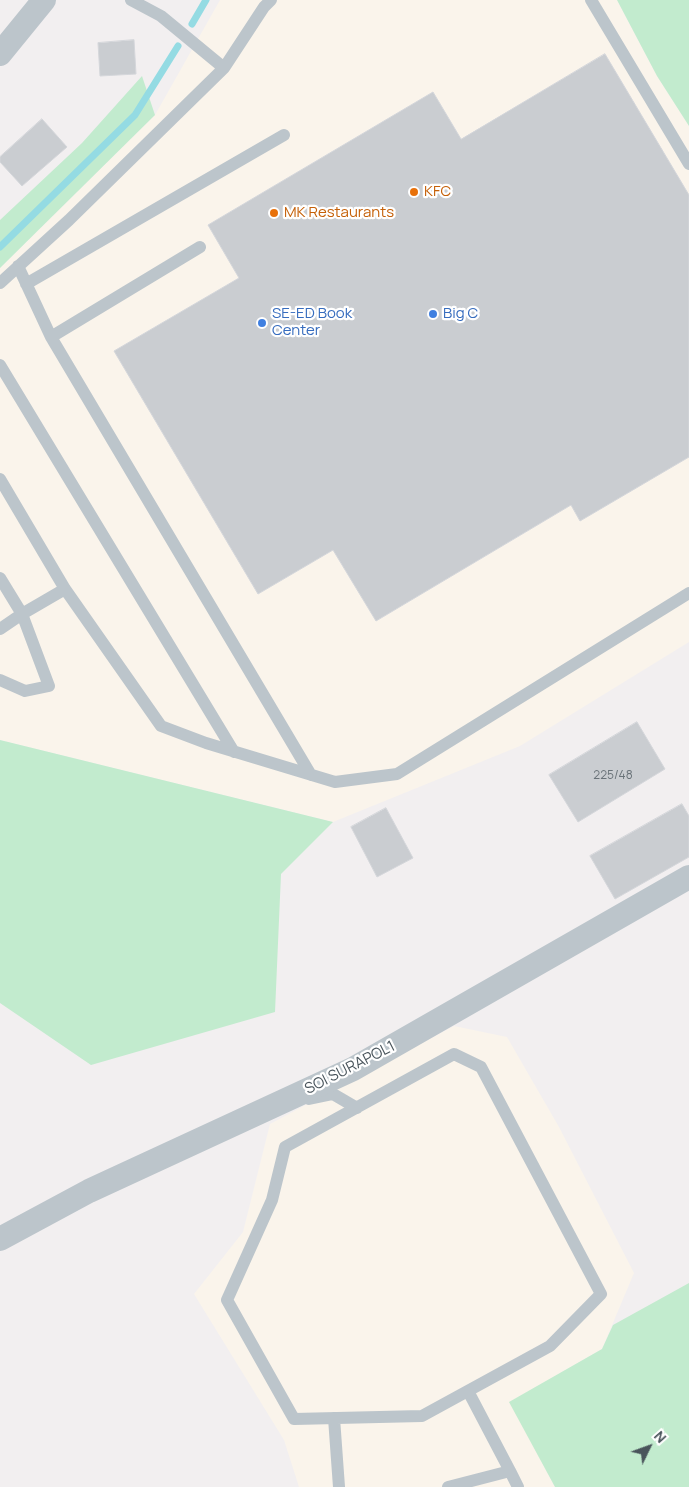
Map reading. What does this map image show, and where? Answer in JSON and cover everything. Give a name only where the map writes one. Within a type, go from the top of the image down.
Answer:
[{"type":"street","points":[[0,54],[44,0]]},
{"type":"street","name":"SOI SURAPOL1","points":[[0,1239],[89,1191],[353,1069],[689,877]]},
{"type":"lane","points":[[131,0],[161,16],[224,68]]},
{"type":"lane","points":[[591,0],[689,164]]},
{"type":"lane","points":[[0,283],[69,220],[224,68],[263,2]]},
{"type":"lane","points":[[26,284],[284,135]]},
{"type":"lane","points":[[51,337],[200,247]]},
{"type":"lane","points":[[18,266],[51,337],[311,775]]},
{"type":"lane","points":[[0,365],[234,752]]},
{"type":"lane","points":[[0,478],[65,589],[160,726],[234,752],[335,782],[397,774],[689,593]]},
{"type":"lane","points":[[0,578],[22,614],[49,686],[26,691],[0,680]]},
{"type":"lane","points":[[0,629],[65,589]]},
{"type":"lane","points":[[454,1054],[481,1067],[602,1294],[550,1346],[422,1416],[294,1419],[227,1300],[272,1200],[285,1147],[357,1108],[454,1054]]},
{"type":"lane","points":[[274,1106],[333,1094],[357,1108]]},
{"type":"lane","points":[[468,1391],[518,1487]]},
{"type":"lane","points":[[334,1418],[339,1487]]},
{"type":"lane","points":[[448,1487],[510,1471]]},
{"type":"shaded area","points":[[220,0],[617,0],[657,76],[689,126],[689,195],[605,54],[461,139],[433,92],[208,225],[239,278],[114,351],[258,594],[333,550],[376,621],[571,505],[580,521],[689,457],[689,642],[520,746],[333,822],[0,740],[0,268],[155,115]]},
{"type":"shaded area","points":[[454,1026],[507,1037],[559,1127],[634,1273],[602,1349],[510,1402],[555,1487],[299,1487],[284,1440],[194,1294],[243,1232],[270,1124]]},
{"type":"green space","points":[[617,0],[689,0],[689,126],[657,76]]},
{"type":"green space","points":[[142,76],[155,115],[0,268],[0,220],[82,143]]},
{"type":"green space","points":[[0,740],[333,822],[281,874],[275,1012],[91,1065],[0,1003]]},
{"type":"green space","points":[[689,1283],[689,1487],[555,1487],[509,1402],[602,1349],[613,1325]]},
{"type":"building","points":[[134,40],[136,74],[100,76],[98,43]]},
{"type":"building","name":"Big C","points":[[605,54],[689,195],[689,457],[580,521],[571,505],[376,621],[333,550],[258,594],[114,351],[239,278],[208,225],[433,92],[461,139]]},
{"type":"building","points":[[42,119],[67,147],[22,186],[0,162],[0,157]]},
{"type":"building","points":[[637,722],[665,769],[578,822],[549,775]]},
{"type":"building","points":[[682,804],[689,816],[689,857],[615,899],[590,856]]},
{"type":"building","points":[[386,808],[413,858],[377,877],[351,827]]},
{"type":"waterway","points":[[192,24],[206,0]]},
{"type":"waterway","points":[[0,247],[135,115],[178,46]]},
{"type":"place","name":"KFC","points":[[414,192]]},
{"type":"place","name":"MK Restaurants","points":[[274,213]]},
{"type":"place","name":"Big C","points":[[433,314]]},
{"type":"place","name":"SE-ED Book Center","points":[[262,323]]}]
